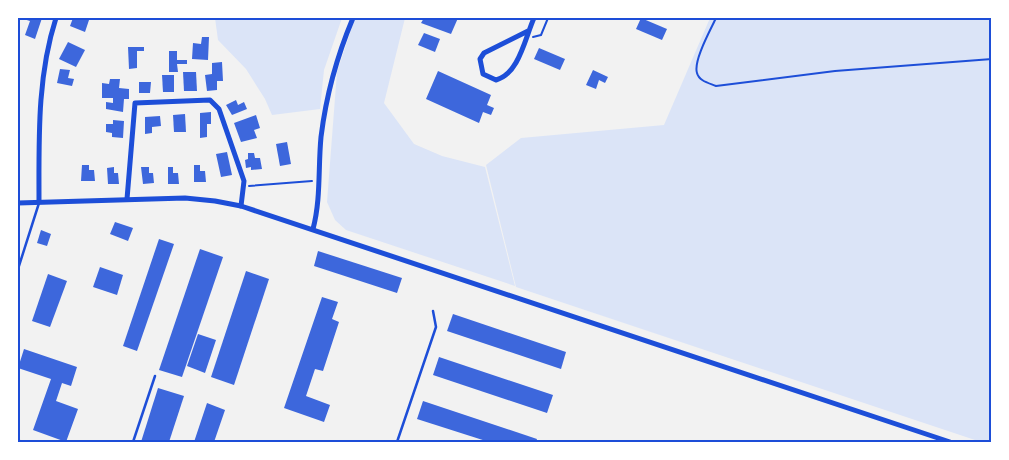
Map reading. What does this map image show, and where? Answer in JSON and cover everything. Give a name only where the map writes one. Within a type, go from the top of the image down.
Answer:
[{"type":"street","points":[[39,201],[39,106],[45,60],[56,18]]},
{"type":"street","points":[[313,229],[317,213],[321,139],[326,102],[352,18]]},
{"type":"street","points":[[527,32],[484,53],[480,59],[483,74],[496,80],[508,75],[534,18]]},
{"type":"street","points":[[127,199],[134,103],[210,100],[219,109],[245,187],[241,206]]},
{"type":"street","points":[[18,203],[185,198],[241,206],[313,229],[365,249],[419,265],[950,442]]},
{"type":"lane","points":[[18,269],[39,201]]},
{"type":"lane","points":[[397,442],[436,327],[433,311]]},
{"type":"lane","points":[[133,442],[155,376]]},
{"type":"path","points":[[527,32],[536,38],[541,36],[548,18]]},
{"type":"path","points":[[716,18],[697,62],[697,73],[702,80],[716,86],[836,71],[992,59]]},
{"type":"path","points":[[245,187],[319,180]]},
{"type":"shaded area","points":[[215,18],[342,18],[324,70],[320,109],[272,115],[265,99],[246,69],[218,40]]},
{"type":"shaded area","points":[[355,18],[405,18],[384,103],[414,144],[442,156],[485,167],[515,286],[346,230],[335,220],[327,202],[337,72]]},
{"type":"shaded area","points":[[710,18],[991,18],[991,442],[981,442],[516,287],[486,165],[521,138],[664,125]]},
{"type":"building","points":[[20,18],[42,18],[35,39],[25,35],[30,21]]},
{"type":"building","points":[[73,18],[89,20],[85,32],[70,26]]},
{"type":"building","points":[[424,18],[458,18],[451,34],[421,23]]},
{"type":"building","points":[[641,18],[667,29],[662,40],[636,29]]},
{"type":"building","points":[[424,33],[440,39],[435,52],[418,45]]},
{"type":"building","points":[[202,37],[209,37],[208,60],[192,59],[193,43],[201,44]]},
{"type":"building","points":[[68,42],[85,50],[76,67],[59,59]]},
{"type":"building","points":[[128,47],[144,47],[144,51],[137,51],[137,68],[129,69]]},
{"type":"building","points":[[539,48],[565,59],[560,70],[534,59]]},
{"type":"building","points":[[169,51],[177,51],[177,60],[187,60],[187,64],[177,64],[178,72],[169,72]]},
{"type":"building","points":[[222,62],[223,81],[217,81],[217,90],[207,91],[205,75],[212,74],[212,63]]},
{"type":"building","points":[[60,69],[70,70],[68,78],[74,79],[72,86],[57,83]]},
{"type":"building","points":[[593,70],[608,77],[605,83],[599,80],[596,89],[586,85]]},
{"type":"building","points":[[438,71],[491,95],[487,105],[494,108],[491,115],[483,112],[479,123],[426,99]]},
{"type":"building","points":[[183,72],[196,72],[197,91],[184,91]]},
{"type":"building","points":[[162,75],[174,75],[174,92],[163,92]]},
{"type":"building","points":[[110,79],[120,79],[119,88],[129,89],[129,99],[124,99],[123,112],[106,109],[106,102],[113,103],[113,98],[102,98],[102,83],[109,84]]},
{"type":"building","points":[[139,82],[151,82],[150,93],[139,93]]},
{"type":"building","points":[[236,100],[238,105],[244,102],[247,109],[232,115],[226,105]]},
{"type":"building","points":[[211,112],[211,124],[207,124],[207,137],[200,138],[200,113]]},
{"type":"building","points":[[185,114],[186,132],[174,132],[173,115]]},
{"type":"building","points":[[256,115],[260,128],[254,130],[257,138],[241,142],[234,123]]},
{"type":"building","points":[[160,116],[161,126],[152,127],[152,133],[145,134],[145,117]]},
{"type":"building","points":[[113,120],[124,121],[123,138],[112,137],[112,133],[106,132],[106,124],[113,124]]},
{"type":"building","points":[[287,142],[291,164],[280,166],[276,144]]},
{"type":"building","points":[[227,152],[232,175],[221,177],[216,154]]},
{"type":"building","points":[[248,153],[254,153],[255,158],[260,158],[262,169],[251,170],[251,167],[246,168],[245,160],[248,159]]},
{"type":"building","points":[[82,165],[89,165],[89,170],[94,170],[95,181],[81,181]]},
{"type":"building","points":[[194,165],[200,165],[200,171],[205,171],[206,182],[194,182]]},
{"type":"building","points":[[114,167],[114,173],[118,173],[119,184],[108,184],[107,168]]},
{"type":"building","points":[[141,167],[149,167],[149,173],[153,173],[154,183],[143,184]]},
{"type":"building","points":[[168,167],[173,167],[173,173],[178,173],[179,184],[168,184]]},
{"type":"building","points":[[115,222],[133,228],[128,241],[110,234]]},
{"type":"building","points":[[41,230],[51,234],[47,246],[37,243]]},
{"type":"building","points":[[159,239],[174,244],[137,351],[123,346]]},
{"type":"building","points":[[200,249],[223,257],[182,377],[159,370]]},
{"type":"building","points":[[318,251],[402,278],[397,293],[314,266]]},
{"type":"building","points":[[100,267],[123,275],[117,295],[93,287]]},
{"type":"building","points":[[246,271],[269,279],[234,385],[211,377]]},
{"type":"building","points":[[48,274],[67,281],[50,327],[32,321]]},
{"type":"building","points":[[322,297],[338,302],[332,319],[339,322],[323,371],[315,369],[306,396],[330,405],[324,422],[284,408]]},
{"type":"building","points":[[453,314],[566,352],[561,369],[447,331]]},
{"type":"building","points":[[198,334],[216,340],[205,373],[187,366]]},
{"type":"building","points":[[24,349],[77,367],[71,386],[62,383],[56,401],[78,409],[66,442],[33,430],[51,379],[18,368]]},
{"type":"building","points":[[439,357],[553,395],[547,413],[433,375]]},
{"type":"building","points":[[158,388],[184,396],[169,442],[141,442]]},
{"type":"building","points":[[423,401],[537,439],[536,442],[489,442],[417,419]]},
{"type":"building","points":[[207,403],[225,410],[214,442],[194,442]]}]
